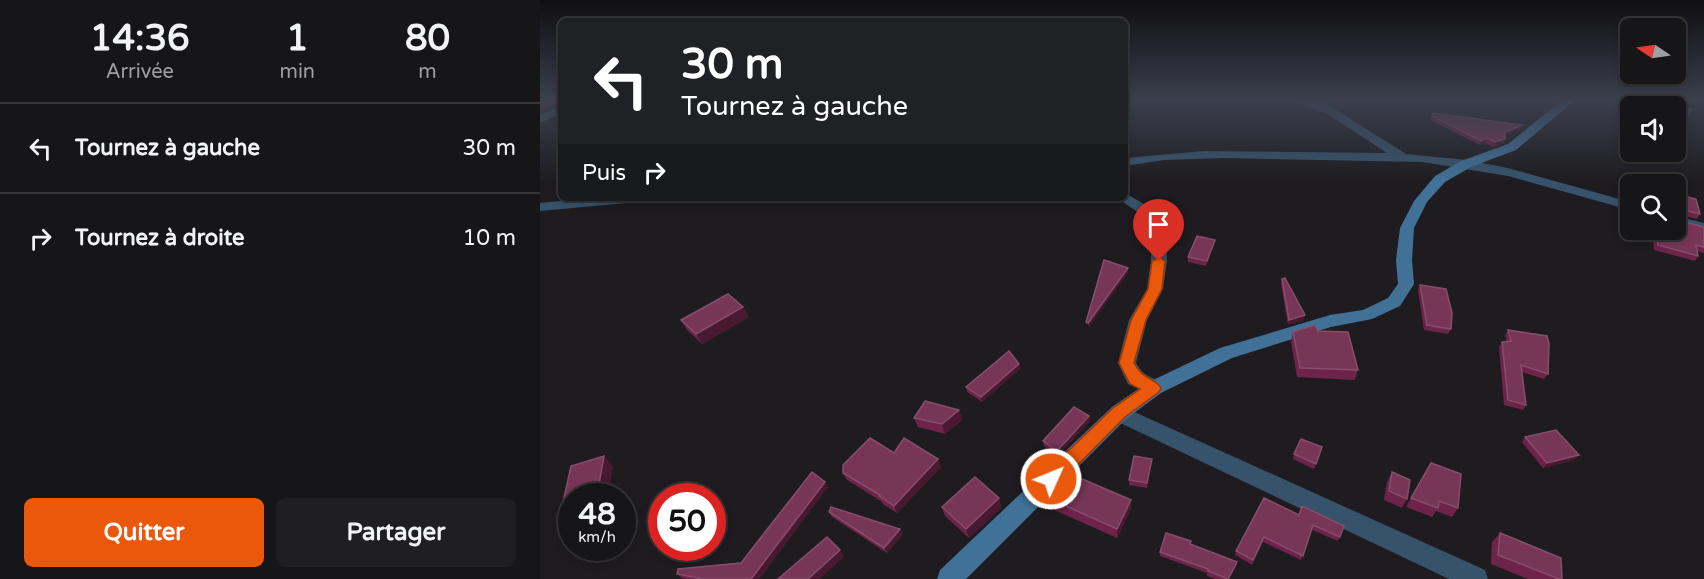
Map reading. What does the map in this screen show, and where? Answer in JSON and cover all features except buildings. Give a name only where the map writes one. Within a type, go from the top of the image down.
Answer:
[{"type":"main road","points":[[950,579],[1119,412],[1154,388],[1226,353],[1330,321],[1366,315],[1394,302],[1406,284],[1404,260],[1407,228],[1421,201],[1440,179],[1466,164],[1512,147],[1535,128]]},
{"type":"street","points":[[1356,128],[1404,158]]},
{"type":"street","points":[[1128,161],[1143,158],[1217,153],[1404,158],[1466,164],[1549,182],[1620,203]]},
{"type":"street","points":[[1128,199],[1144,210],[1159,227],[1159,261],[1155,289],[1138,320],[1127,363],[1135,379],[1154,388]]},
{"type":"street","points":[[540,207],[605,201]]},
{"type":"street","points":[[1686,222],[1704,227]]},
{"type":"street","points":[[1119,412],[1476,579]]},
{"type":"route","points":[[1051,479],[1119,412],[1154,388],[1135,379],[1127,363],[1138,320],[1155,289],[1159,261]]}]
